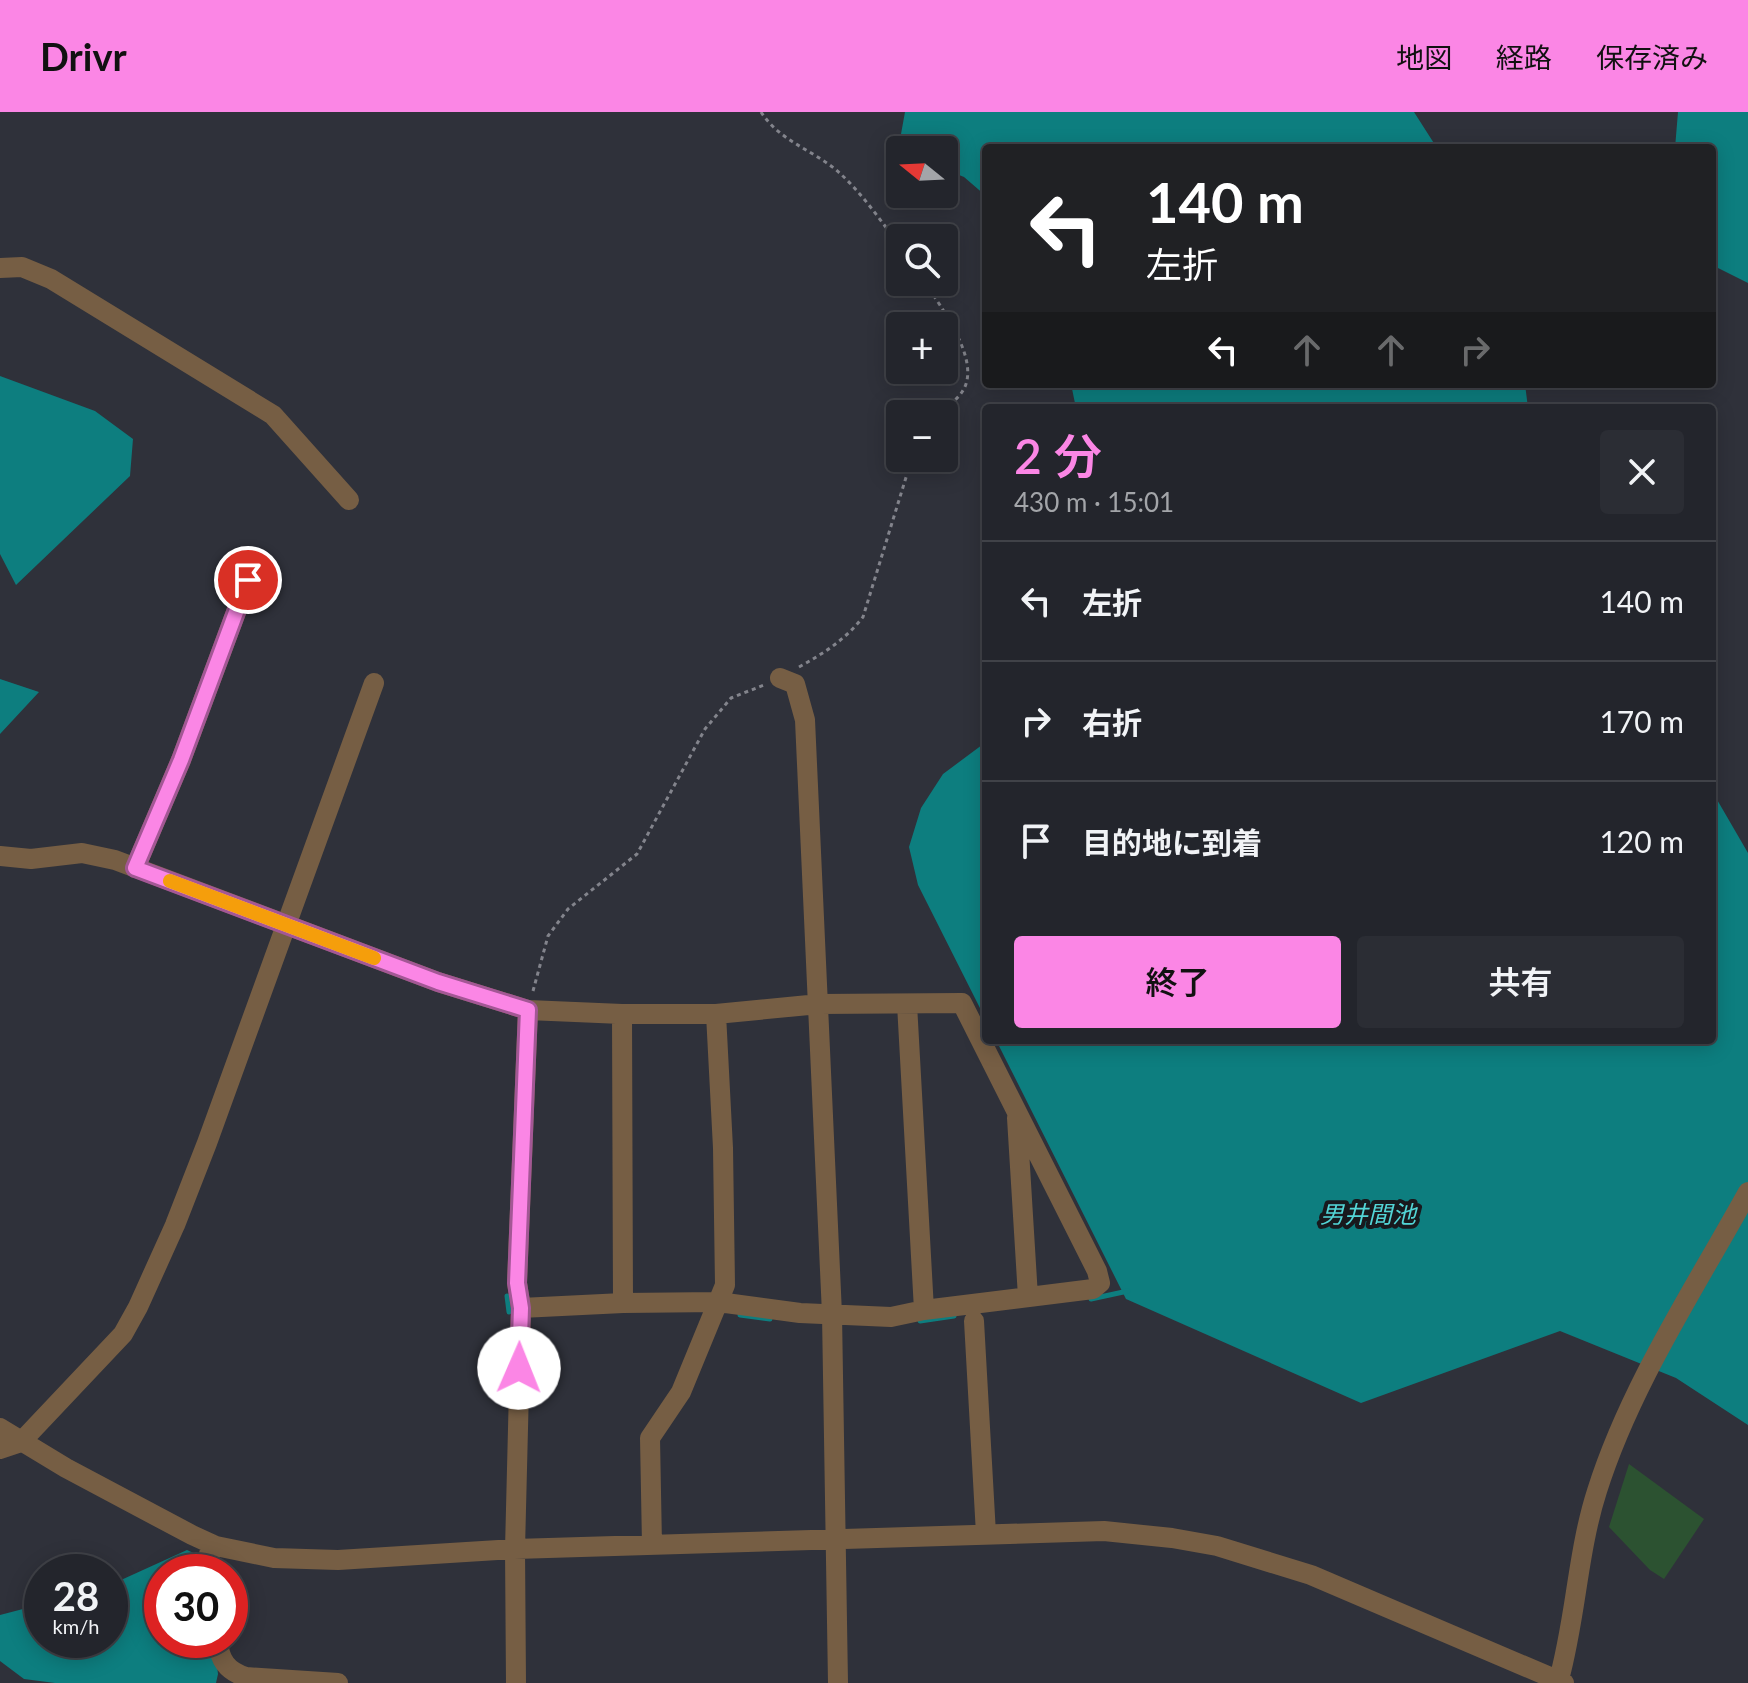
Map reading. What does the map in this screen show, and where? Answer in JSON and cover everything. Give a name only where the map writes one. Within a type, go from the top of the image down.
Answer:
[{"type":"street","points":[[0,268],[22,267],[51,279],[273,415],[349,500]]},
{"type":"street","points":[[135,868],[181,760],[248,580]]},
{"type":"street","points":[[780,678],[795,684],[805,720],[832,1314],[838,1683]]},
{"type":"street","points":[[0,1449],[21,1442],[123,1334],[138,1307],[186,1197],[374,683]]},
{"type":"street","points":[[0,856],[31,859],[82,853],[115,860],[438,982],[528,1010],[716,1014],[819,1004],[962,1003],[982,1042]]},
{"type":"street","points":[[907,1004],[924,1310]]},
{"type":"street","points":[[516,1683],[515,1549],[521,1308],[517,1283],[528,1010]]},
{"type":"street","points":[[622,1014],[623,1303]]},
{"type":"street","points":[[652,1545],[650,1438],[681,1392],[725,1285],[723,1148],[716,1014]]},
{"type":"street","points":[[521,1308],[718,1302],[800,1313],[891,1317],[924,1310],[1093,1289],[1100,1283],[1097,1271],[983,1044]]},
{"type":"street","points":[[1016,1109],[1028,1297]]},
{"type":"street","points":[[0,1428],[212,1544],[253,1555],[302,1560],[353,1559],[515,1549],[1104,1531],[1217,1546],[1311,1575],[1560,1682],[1596,1494],[1631,1405],[1748,1192]]},
{"type":"street","points":[[974,1321],[986,1534]]},
{"type":"street","points":[[209,1554],[212,1544]]},
{"type":"street","points":[[221,1658],[231,1678],[338,1683]]},
{"type":"path","points":[[761,112],[785,138],[835,169],[886,227]]},
{"type":"path","points":[[934,296],[956,330],[968,377],[962,392],[953,400]]},
{"type":"path","points":[[528,1010],[548,936],[568,909],[637,854],[705,729],[731,698],[780,678],[827,651],[851,632],[863,617],[908,472]]},
{"type":"green space","points":[[1629,1464],[1704,1519],[1664,1579],[1650,1570],[1609,1527]]},
{"type":"water","points":[[905,112],[1414,112],[1434,144],[982,144],[982,193],[958,175],[958,136],[903,136]]},
{"type":"water","points":[[1678,112],[1748,112],[1748,283],[1716,267],[1716,144],[1675,144]]},
{"type":"water","points":[[0,376],[95,411],[133,439],[130,476],[16,585],[0,554]]},
{"type":"water","points":[[1072,388],[1526,388],[1528,404],[1075,404]]},
{"type":"water","points":[[0,679],[39,692],[0,734]]},
{"type":"water","points":[[982,745],[982,1012],[918,885],[909,847],[921,808],[943,774]]},
{"type":"water","name":"男井間池","points":[[1716,798],[1748,853],[1748,1425],[1676,1378],[1560,1331],[1361,1403],[1126,1299],[998,1044],[1716,1044]]},
{"type":"water","points":[[144,1570],[144,1658],[216,1658],[216,1683],[55,1683],[24,1679],[0,1661],[0,1615],[24,1609],[24,1658],[128,1658],[128,1577]]},
{"type":"waterway","points":[[1091,1299],[1128,1291]]},
{"type":"waterway","points":[[507,1296],[509,1312]]},
{"type":"waterway","points":[[740,1315],[770,1319]]},
{"type":"waterway","points":[[920,1321],[954,1316]]},
{"type":"slow traffic","points":[[170,881],[374,958]]},
{"type":"route","points":[[248,580],[181,760],[135,868],[438,982],[528,1010],[517,1283],[521,1308],[519,1368]]}]
